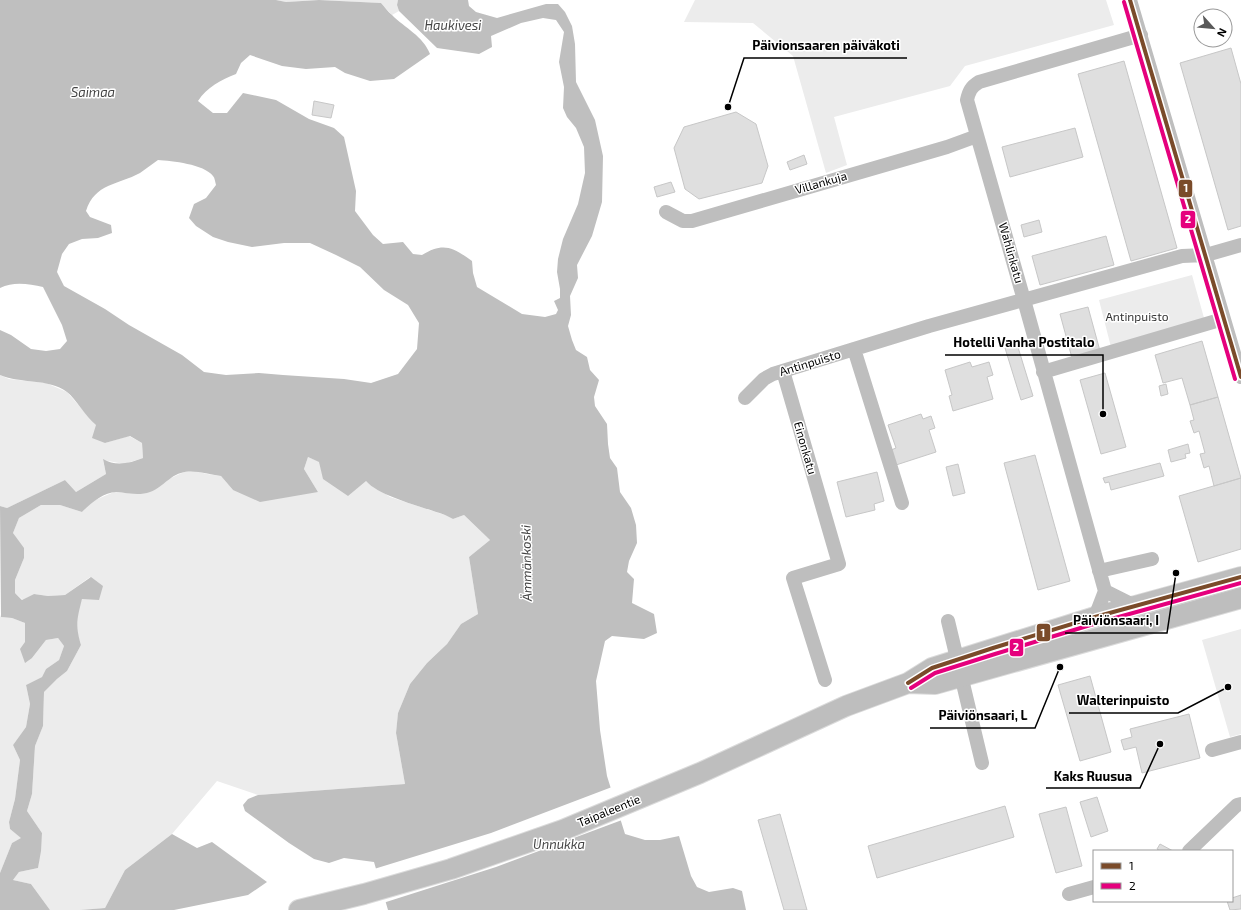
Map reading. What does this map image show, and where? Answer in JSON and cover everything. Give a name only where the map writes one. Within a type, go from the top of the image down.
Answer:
[{"type":"highway","name":"Taipaleentie","points":[[959,668],[1095,617],[1241,577]]},
{"type":"highway","name":"Taipaleentie","points":[[299,910],[340,905],[364,894],[451,869],[563,830],[700,773],[846,706],[908,683],[932,668],[959,668],[1241,598]]},
{"type":"street","points":[[1130,0],[1241,377]]},
{"type":"street","name":"Wahlinkatu","points":[[1105,591],[967,100],[968,92],[972,86],[979,82],[1141,35]]},
{"type":"street","name":"Villankuja","points":[[666,212],[683,221],[692,221],[947,147],[977,136]]},
{"type":"street","name":"Antinpuisto","points":[[745,398],[764,380],[773,374],[854,349],[929,326],[1182,256],[1206,255],[1241,245]]},
{"type":"street","points":[[1044,372],[1224,319]]},
{"type":"street","points":[[854,349],[902,503]]},
{"type":"street","name":"Einonkatu","points":[[783,371],[839,564],[793,578],[825,680]]},
{"type":"street","points":[[1099,571],[1152,559]]},
{"type":"street","points":[[1095,617],[1105,591],[1135,606]]},
{"type":"street","points":[[948,621],[982,763]]},
{"type":"street","points":[[1212,750],[1241,742]]},
{"type":"street","points":[[1190,850],[1241,804]]},
{"type":"street","points":[[1069,894],[1093,887]]},
{"type":"green space","points":[[276,0],[319,0],[286,2]]},
{"type":"green space","points":[[319,0],[398,0],[397,5],[399,11],[392,15],[381,3]]},
{"type":"green space","points":[[695,0],[1106,0],[1114,25],[965,66],[950,86],[834,117],[847,165],[826,173],[793,56],[753,23],[684,22]]},
{"type":"green space","name":"Antinpuisto","points":[[1192,275],[1206,325],[1112,351],[1099,300]]},
{"type":"green space","points":[[0,375],[9,379],[46,383],[67,392],[96,425],[105,443],[129,436],[142,443],[143,458],[124,464],[103,460],[106,474],[76,492],[65,480],[7,508],[0,506]]},
{"type":"green space","points":[[308,457],[366,481],[390,497],[453,519],[464,515],[490,540],[469,557],[478,614],[461,624],[447,644],[427,663],[410,684],[398,713],[396,733],[405,784],[258,795],[217,781],[172,834],[125,870],[105,908],[50,910],[31,884],[13,880],[19,872],[38,868],[42,833],[27,811],[32,794],[35,746],[43,726],[44,692],[67,671],[81,645],[76,626],[80,605],[90,577],[65,595],[48,596],[34,594],[23,600],[15,593],[15,580],[24,558],[13,533],[19,518],[41,505],[60,505],[82,512],[93,501],[114,492],[136,494],[184,472],[195,471],[221,476],[233,490],[318,492],[304,469]]},
{"type":"green space","points":[[0,615],[1,617],[12,618],[25,623],[25,642],[32,658],[46,640],[58,638],[64,646],[59,660],[46,669],[42,677],[26,685],[30,704],[26,727],[13,745],[20,760],[15,799],[9,822],[10,829],[22,838],[12,843],[0,873]]},
{"type":"green space","points":[[1241,629],[1241,734],[1230,737],[1202,640]]},
{"type":"water","points":[[0,0],[276,0],[286,2],[319,0],[381,3],[391,14],[423,42],[430,54],[394,79],[370,81],[345,73],[335,67],[306,69],[282,66],[250,55],[241,63],[236,74],[215,84],[198,101],[213,113],[227,113],[243,93],[276,100],[309,119],[334,128],[344,137],[356,191],[355,211],[373,235],[383,244],[403,242],[413,254],[422,255],[436,248],[442,247],[459,252],[472,261],[473,273],[477,287],[522,314],[545,317],[556,314],[558,310],[554,301],[560,298],[557,272],[558,259],[563,239],[578,204],[585,173],[584,147],[576,128],[567,117],[563,108],[564,87],[559,62],[564,32],[556,20],[543,18],[521,23],[491,36],[492,47],[479,54],[437,48],[399,11],[397,5],[398,0],[468,0],[469,6],[476,12],[497,18],[546,4],[558,4],[565,12],[572,26],[575,44],[576,82],[595,120],[603,156],[602,202],[592,236],[577,265],[578,278],[570,296],[571,315],[568,326],[576,350],[587,357],[590,370],[599,380],[594,397],[595,406],[607,424],[610,458],[617,468],[620,492],[631,508],[636,525],[637,543],[629,561],[627,572],[634,579],[632,603],[654,614],[657,633],[644,639],[612,636],[605,641],[596,681],[600,730],[607,776],[625,834],[645,840],[660,840],[679,836],[691,876],[697,887],[709,892],[733,888],[742,891],[746,910],[388,910],[374,862],[344,858],[329,863],[314,859],[245,811],[243,805],[248,799],[258,795],[405,784],[396,733],[398,713],[410,684],[427,663],[447,644],[461,624],[478,614],[469,557],[490,540],[464,515],[453,519],[392,497],[381,492],[366,481],[348,496],[323,479],[319,462],[308,457],[304,469],[318,492],[260,502],[233,490],[221,476],[196,472],[183,472],[177,474],[153,491],[142,494],[116,492],[107,494],[93,502],[82,512],[60,505],[41,505],[19,518],[13,533],[24,548],[24,558],[15,580],[15,593],[22,600],[34,594],[48,596],[65,595],[91,577],[103,586],[99,600],[82,599],[77,622],[81,645],[67,671],[44,692],[43,726],[35,746],[32,794],[27,811],[42,833],[41,851],[38,868],[19,872],[13,880],[31,884],[50,910],[0,910],[0,873],[12,843],[21,838],[10,829],[9,822],[15,799],[20,760],[13,745],[26,727],[30,704],[26,685],[42,677],[46,669],[59,660],[64,646],[58,638],[46,640],[32,658],[25,663],[20,649],[25,642],[25,623],[12,618],[1,617],[0,506],[7,508],[65,480],[76,492],[106,474],[103,459],[118,464],[128,463],[143,458],[142,443],[130,436],[105,443],[92,438],[96,425],[67,392],[51,385],[8,378],[0,375],[0,330],[11,335],[31,349],[46,351],[60,349],[67,341],[62,325],[43,287],[27,284],[11,284],[0,288]],"holes":[[[158,160],[179,162],[195,166],[209,172],[214,177],[216,185],[206,198],[194,204],[189,218],[196,226],[213,237],[252,247],[284,243],[310,243],[360,267],[384,290],[408,305],[419,323],[417,349],[398,374],[371,383],[344,379],[259,373],[226,375],[204,372],[182,355],[64,286],[57,272],[62,254],[69,244],[82,239],[98,238],[112,233],[111,225],[90,217],[86,211],[95,195],[108,186],[140,173]]]},
{"type":"water","points":[[172,834],[197,848],[212,842],[267,882],[248,895],[174,910],[80,910],[105,908],[125,870]]},
{"type":"pier","points":[[612,787],[622,820],[496,867],[383,903],[374,869],[491,833]]},
{"type":"building","points":[[1231,48],[1241,84],[1241,226],[1228,230],[1180,63]]},
{"type":"building","points":[[1124,61],[1177,248],[1131,261],[1078,74]]},
{"type":"building","points":[[314,101],[334,105],[331,118],[312,115]]},
{"type":"building","points":[[736,112],[756,124],[768,166],[762,183],[699,199],[685,189],[674,148],[684,127]]},
{"type":"building","points":[[1075,128],[1083,157],[1010,177],[1002,147]]},
{"type":"building","points":[[804,155],[807,164],[790,170],[787,162]]},
{"type":"building","points":[[671,182],[675,192],[657,197],[654,187]]},
{"type":"building","points":[[1039,220],[1042,232],[1024,237],[1021,225]]},
{"type":"building","points":[[1106,236],[1114,265],[1040,285],[1032,256]]},
{"type":"building","points":[[1088,307],[1100,351],[1072,358],[1060,314]]},
{"type":"building","points":[[1202,341],[1218,397],[1190,405],[1182,378],[1163,383],[1155,355]]},
{"type":"building","points":[[1017,344],[1033,396],[1021,400],[1005,348]]},
{"type":"building","points":[[970,362],[972,367],[989,362],[993,375],[987,377],[993,399],[953,411],[949,396],[952,395],[945,370]]},
{"type":"building","points":[[1105,373],[1126,447],[1101,454],[1080,380]]},
{"type":"building","points":[[1166,384],[1168,394],[1161,396],[1159,386]]},
{"type":"building","points":[[1218,397],[1241,478],[1214,486],[1209,466],[1204,468],[1200,454],[1205,453],[1199,431],[1194,433],[1190,421],[1194,420],[1190,405]]},
{"type":"building","points":[[921,414],[923,419],[931,416],[935,428],[929,430],[936,452],[896,465],[891,450],[896,448],[888,425]]},
{"type":"building","points":[[1188,444],[1190,453],[1185,454],[1186,458],[1171,462],[1168,450]]},
{"type":"building","points":[[1035,455],[1070,581],[1038,590],[1004,463]]},
{"type":"building","points":[[1160,463],[1164,476],[1111,490],[1109,482],[1105,483],[1103,478]]},
{"type":"building","points":[[958,464],[965,493],[953,496],[946,467]]},
{"type":"building","points":[[877,472],[884,501],[874,504],[875,510],[846,517],[837,482]]},
{"type":"building","points":[[1241,478],[1241,549],[1198,562],[1179,496]]},
{"type":"building","points":[[1090,676],[1111,752],[1080,761],[1058,685]]},
{"type":"building","points":[[1189,714],[1200,758],[1142,773],[1136,747],[1124,750],[1121,740],[1132,737],[1130,729]]},
{"type":"building","points":[[1097,797],[1108,831],[1091,837],[1080,802]]},
{"type":"building","points":[[1005,806],[1014,837],[877,878],[868,846]]},
{"type":"building","points":[[1066,807],[1082,866],[1056,873],[1039,814]]},
{"type":"building","points":[[780,814],[807,910],[784,910],[758,820]]},
{"type":"building","points":[[1160,844],[1171,850],[1158,850],[1157,849]]},
{"type":"building","points":[[1241,895],[1241,909],[1230,910],[1227,902],[1233,902],[1233,898]]},
{"type":"transit line","name":"1","points":[[1130,0],[1241,377]]},
{"type":"transit line","name":"2","points":[[1124,2],[1235,379]]},
{"type":"transit line","name":"1","points":[[908,683],[932,668],[993,648],[1095,617],[1241,577]]},
{"type":"transit line","name":"2","points":[[911,688],[935,673],[1097,623],[1241,583]]},
{"type":"place","name":"Päivionsaaren päiväkoti","points":[[728,107]]},
{"type":"place","name":"Hotelli Vanha Postitalo","points":[[1103,414]]},
{"type":"place","name":"Päiviönsaari, I","points":[[1176,573]]},
{"type":"place","name":"Päiviönsaari, L","points":[[1060,667]]},
{"type":"place","name":"Walterinpuisto","points":[[1228,687]]},
{"type":"place","name":"Kaks Ruusua","points":[[1160,744]]},
{"type":"water label","name":"Haukivesi","points":[[453,25]]},
{"type":"water label","name":"Saimaa","points":[[93,92]]},
{"type":"water label","name":"Ämmänkoski","points":[[526,563]]},
{"type":"water label","name":"Unnukka","points":[[559,844]]}]
